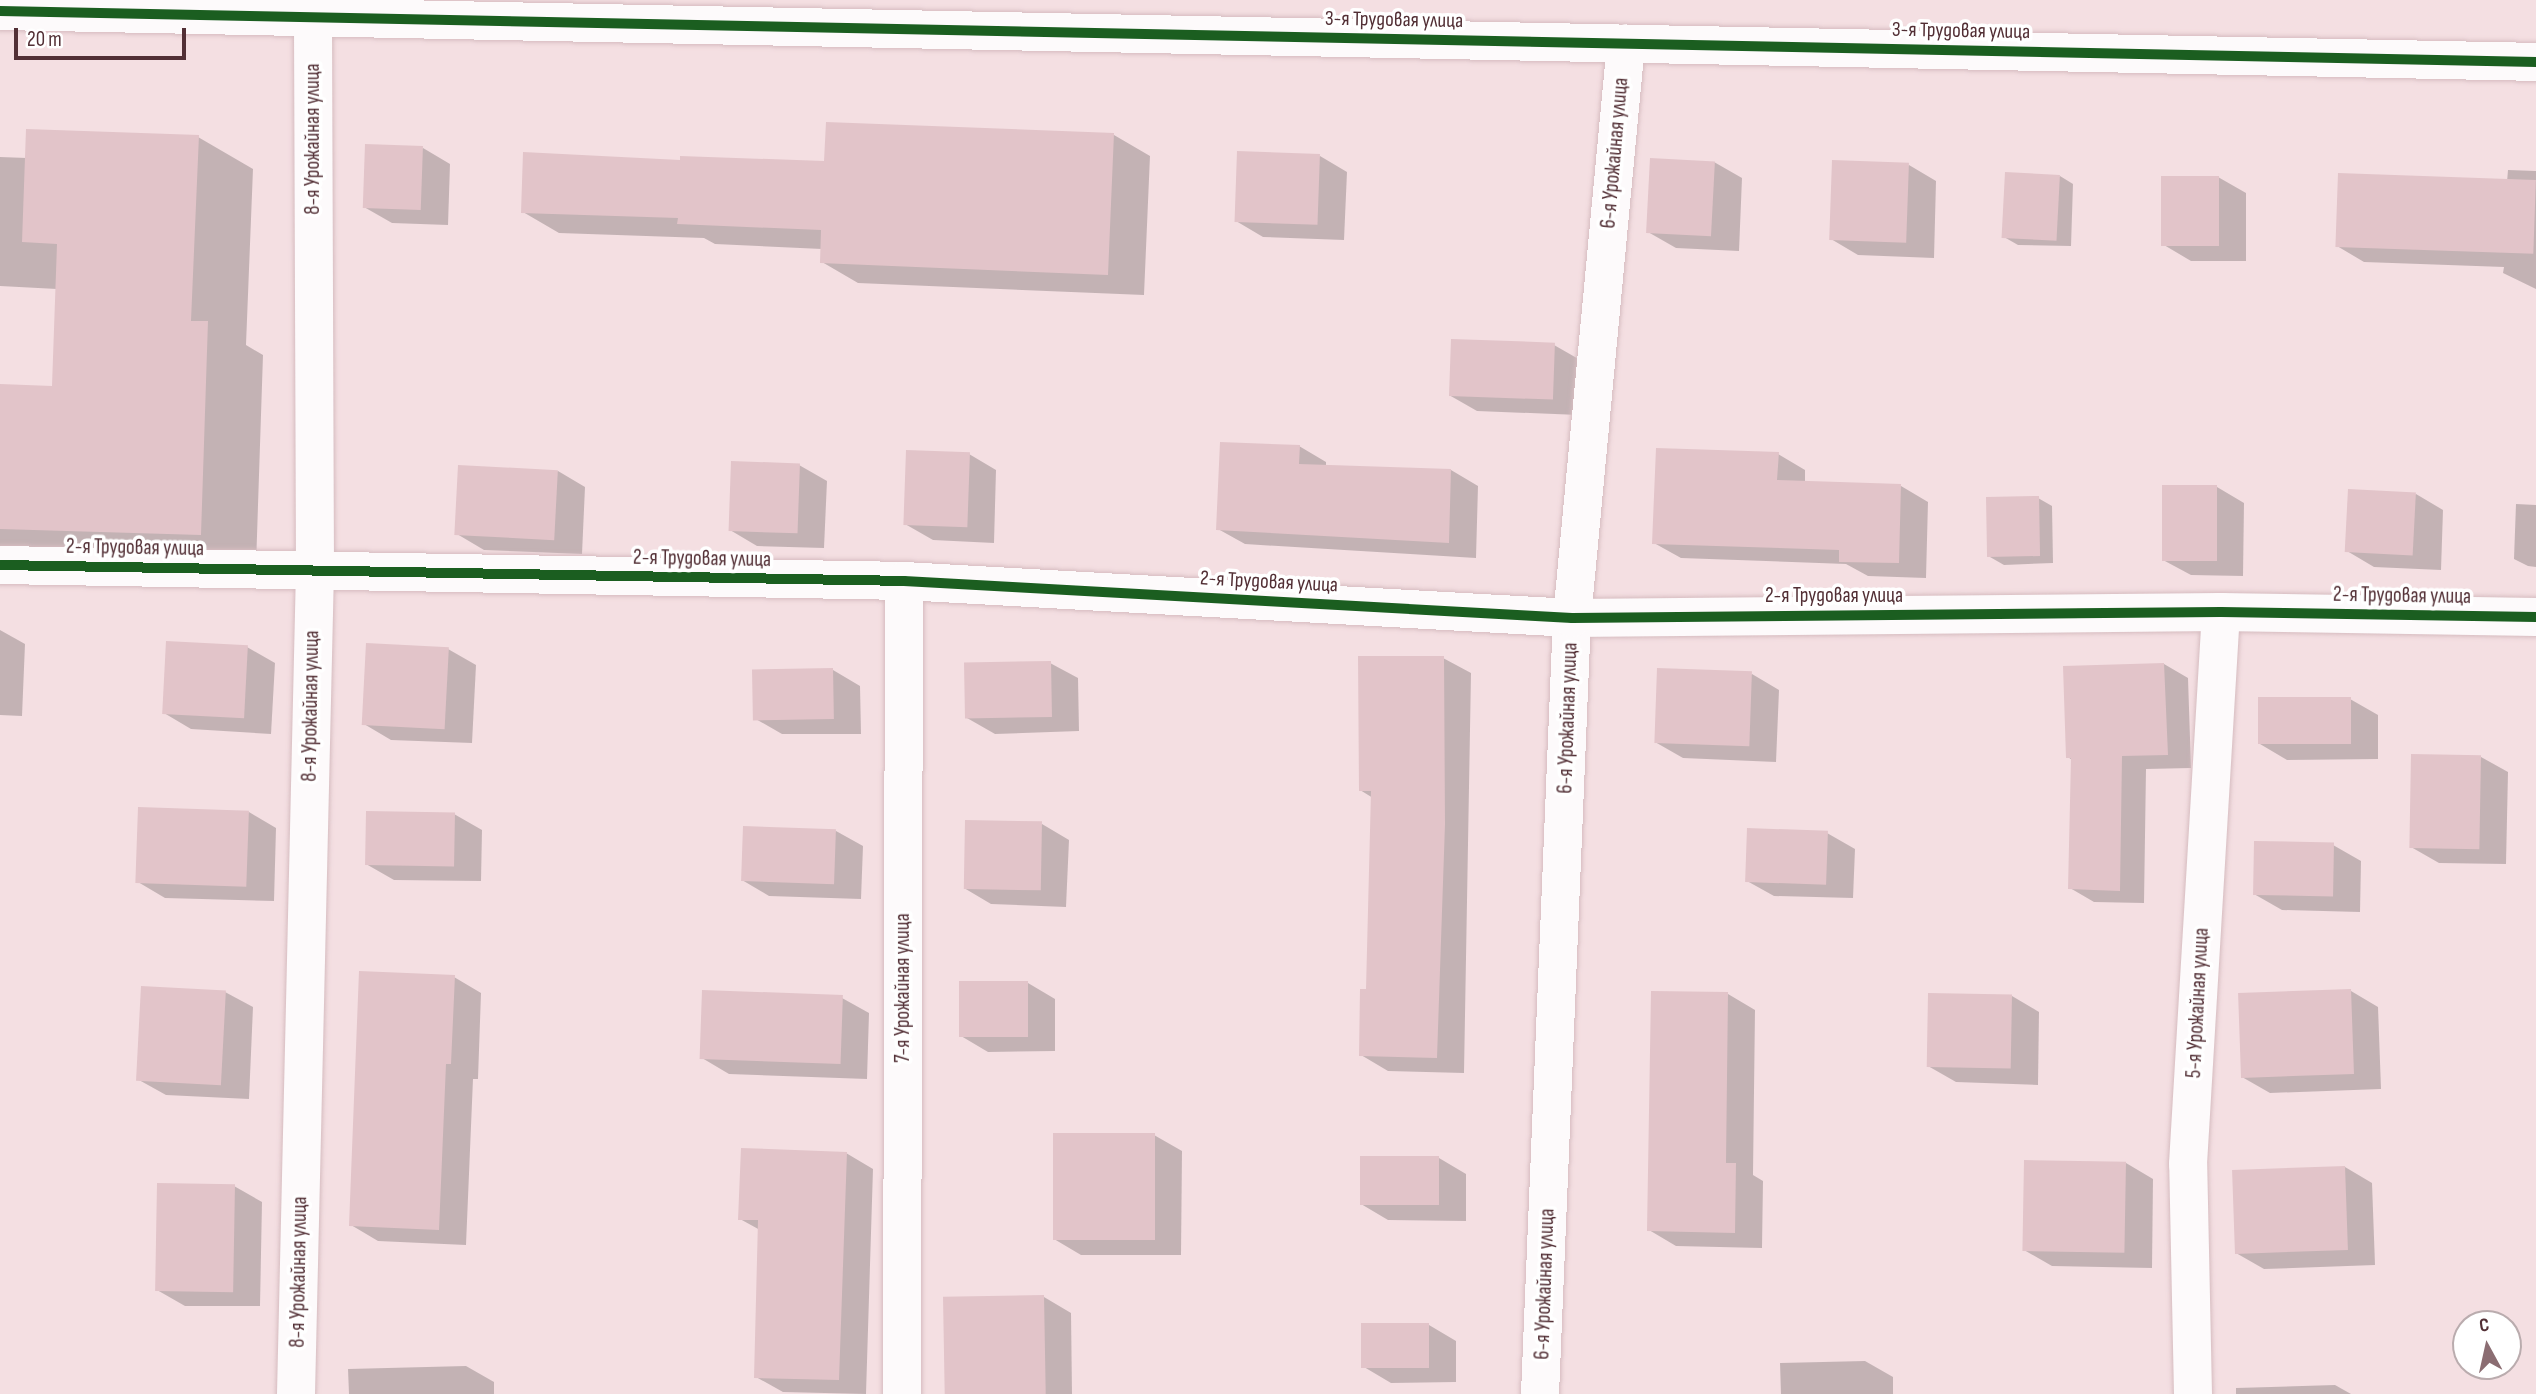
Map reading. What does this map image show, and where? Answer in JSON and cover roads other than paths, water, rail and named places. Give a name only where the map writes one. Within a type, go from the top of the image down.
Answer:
[{"type":"street","name":"3-я Трудовая улица","points":[[0,11],[2536,62]]},
{"type":"street","name":"8-я Урожайная улица","points":[[296,1394],[314,571],[313,17]]},
{"type":"street","name":"6-я Урожайная улица","points":[[1540,1394],[1572,618],[1626,44]]},
{"type":"street","name":"2-я Трудовая улица","points":[[0,565],[904,581],[1572,618],[2221,612],[2536,617]]},
{"type":"street","name":"7-я Урожайная улица","points":[[902,1394],[904,581]]},
{"type":"street","name":"5-я Урожайная улица","points":[[2193,1394],[2188,1164],[2221,612]]}]
